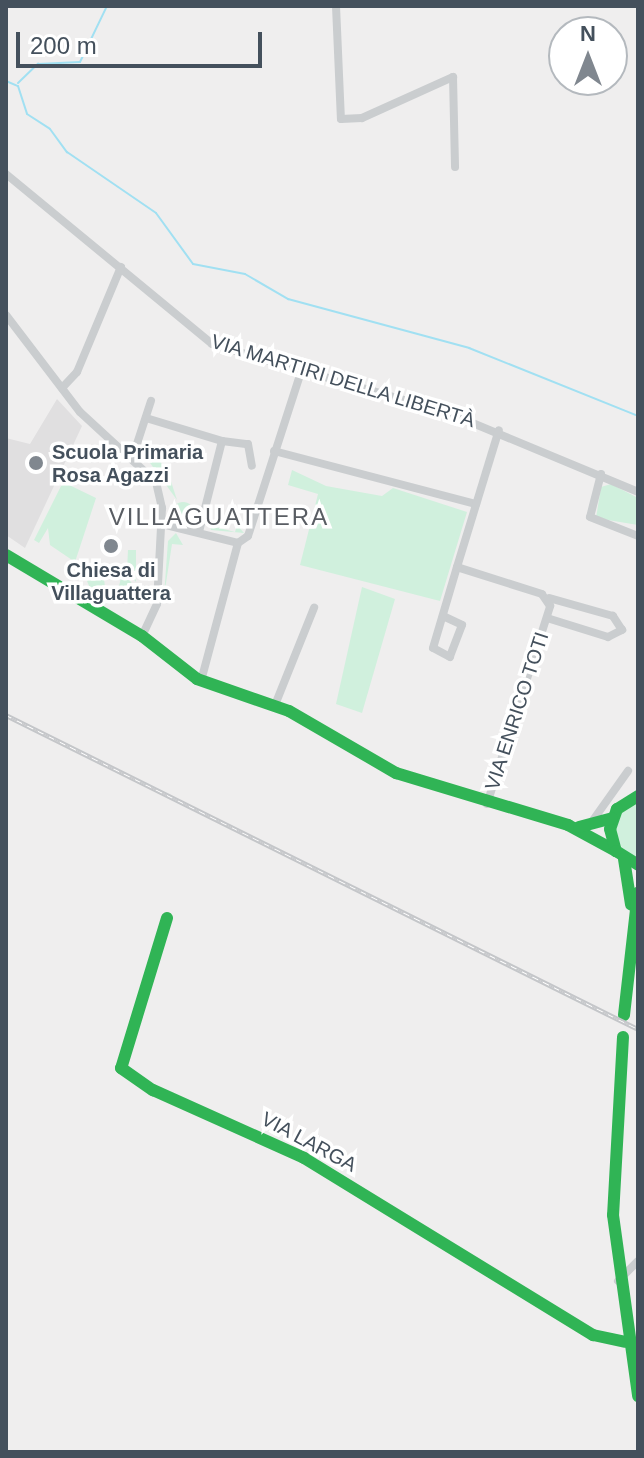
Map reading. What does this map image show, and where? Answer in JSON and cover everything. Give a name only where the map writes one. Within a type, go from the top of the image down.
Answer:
[{"type":"street","points":[[336,6],[341,119],[362,118],[453,77],[455,167]]},
{"type":"street","name":"VIA MARTIRI DELLA LIBERTÀ","points":[[6,174],[212,344],[499,430],[638,492]]},
{"type":"street","points":[[62,388],[77,372],[121,267]]},
{"type":"street","points":[[6,315],[9,327],[62,388],[156,482],[162,524],[157,604],[142,636]]},
{"type":"street","points":[[201,681],[238,543],[248,536],[302,369]]},
{"type":"street","points":[[133,456],[151,401]]},
{"type":"street","points":[[146,418],[222,441],[248,444],[252,466]]},
{"type":"street","points":[[443,616],[462,625],[453,655],[445,657],[433,648],[499,430]]},
{"type":"street","points":[[199,532],[222,441]]},
{"type":"street","points":[[274,451],[476,504]]},
{"type":"street","points":[[601,474],[590,517],[638,536]]},
{"type":"street","points":[[162,524],[238,543]]},
{"type":"street","points":[[6,555],[142,636],[201,681],[275,705],[396,773],[487,804],[588,830],[638,865]]},
{"type":"street","name":"VIA ENRICO TOTI","points":[[457,567],[613,616],[622,630],[608,637],[547,618]]},
{"type":"street","name":"VIA ENRICO TOTI","points":[[487,804],[547,618],[549,598]]},
{"type":"street","points":[[275,705],[314,608]]},
{"type":"street","points":[[588,830],[628,771]]},
{"type":"street","points":[[588,830],[612,818],[636,795]]},
{"type":"street","points":[[612,818],[632,911]]},
{"type":"street","points":[[624,1015],[632,911],[638,893]]},
{"type":"street","name":"VIA LARGA","points":[[167,918],[121,1068],[153,1090],[304,1158],[609,1343],[625,1342]]},
{"type":"street","points":[[623,1037],[613,1215],[625,1342],[638,1396]]},
{"type":"street","points":[[617,1281],[638,1261]]},
{"type":"shaded area","name":"Scuola Primaria Rosa Agazzi","points":[[57,399],[82,426],[25,548],[6,535],[6,438],[30,444]]},
{"type":"green space","points":[[146,447],[167,469],[177,500],[145,456]]},
{"type":"green space","points":[[292,470],[326,486],[382,496],[393,488],[467,512],[440,601],[300,565],[318,494],[288,485]]},
{"type":"green space","points":[[63,482],[96,498],[75,562],[50,545],[48,528],[39,543],[34,540]]},
{"type":"green space","points":[[611,484],[638,498],[638,525],[596,518],[601,487]]},
{"type":"green space","points":[[183,502],[191,505],[194,513],[191,521],[183,524],[175,521],[172,513],[175,505]]},
{"type":"green space","points":[[208,517],[212,526],[235,532],[237,525],[244,533],[211,530]]},
{"type":"green space","points":[[176,533],[183,545],[172,544],[164,596],[168,541]]},
{"type":"green space","points":[[128,550],[136,550],[136,582],[127,571]]},
{"type":"green space","points":[[103,569],[106,597],[95,600],[87,581]]},
{"type":"green space","points":[[123,570],[136,590],[126,603],[117,594]]},
{"type":"green space","points":[[362,587],[395,599],[362,713],[336,704]]},
{"type":"green space","points":[[638,801],[638,860],[624,852],[615,833],[621,813]]},
{"type":"waterway","points":[[18,83],[38,64],[80,62],[107,6]]},
{"type":"waterway","points":[[6,81],[18,86],[27,114],[50,129],[67,152],[156,213],[193,264],[245,274],[288,299],[469,348],[638,416]]},
{"type":"railway","points":[[6,715],[638,1029]]},
{"type":"traffic: fast","points":[[6,555],[142,636],[197,679],[289,711],[396,773],[568,825],[616,851]]},
{"type":"traffic: fast","points":[[638,796],[617,809],[610,829],[616,851],[638,865]]},
{"type":"traffic: fast","points":[[579,827],[612,818]]},
{"type":"traffic: fast","points":[[624,859],[631,904]]},
{"type":"traffic: fast","points":[[624,1015],[638,893]]},
{"type":"traffic: fast","points":[[167,918],[121,1068],[153,1090],[304,1158],[593,1335],[625,1342]]},
{"type":"traffic: fast","points":[[623,1037],[613,1215],[638,1396]]},
{"type":"place","name":"Scuola Primaria Rosa Agazzi","points":[[36,463]]},
{"type":"place","name":"Chiesa di Villaguattera","points":[[111,546]]},
{"type":"district","name":"VILLAGUATTERA","points":[[219,517]]}]
